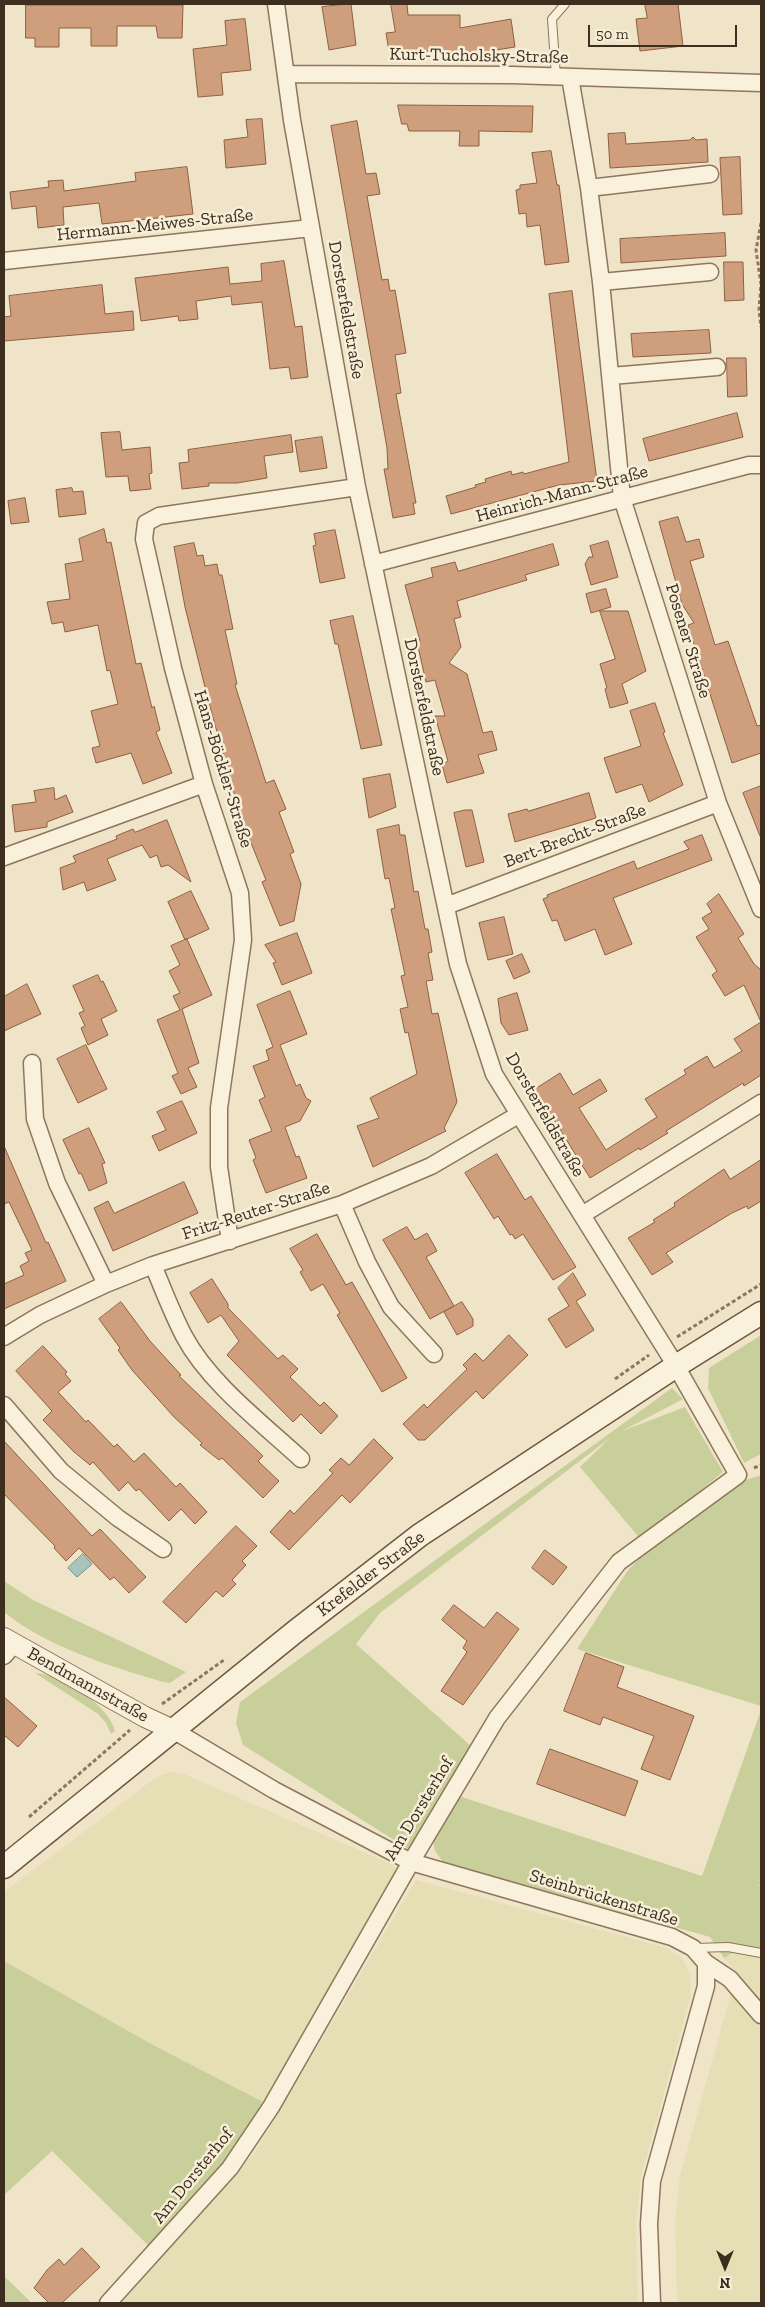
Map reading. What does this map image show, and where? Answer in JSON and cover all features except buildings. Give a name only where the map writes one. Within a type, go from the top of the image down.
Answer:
[{"type":"main road","name":"Krefelder Straße","points":[[4,1867],[173,1730],[420,1535],[676,1366],[761,1313]]},
{"type":"street","name":"Dorsterfeldstraße","points":[[276,4],[311,228],[357,487],[458,964],[494,1074],[676,1366]]},
{"type":"street","name":"Kurt-Tucholsky-Straße","points":[[286,74],[563,77],[761,83]]},
{"type":"street","name":"Posener Straße","points":[[563,77],[589,188],[602,282],[622,498],[718,803],[761,909]]},
{"type":"street","points":[[589,188],[710,174]]},
{"type":"street","name":"Hermann-Meiwes-Straße","points":[[4,261],[311,228]]},
{"type":"street","points":[[602,282],[710,272]]},
{"type":"street","points":[[611,376],[717,367]]},
{"type":"street","name":"Heinrich-Mann-Straße","points":[[373,564],[749,465],[761,465]]},
{"type":"street","name":"Hans-Böckler-Straße","points":[[230,1241],[219,1167],[219,1108],[243,940],[240,893],[204,784],[172,668],[144,539],[146,523],[159,516],[357,487]]},
{"type":"street","points":[[4,858],[204,784]]},
{"type":"street","name":"Bert-Brecht-Straße","points":[[446,906],[718,803]]},
{"type":"street","points":[[32,1063],[35,1119],[57,1182],[106,1284]]},
{"type":"street","points":[[582,1215],[761,1103]]},
{"type":"street","name":"Fritz-Reuter-Straße","points":[[4,1337],[40,1315],[106,1284],[153,1266],[342,1204],[430,1166],[518,1115]]},
{"type":"street","points":[[342,1204],[367,1262],[391,1307],[434,1354]]},
{"type":"street","points":[[153,1266],[185,1337],[201,1362],[224,1387],[300,1459]]},
{"type":"street","name":"Am Dorsterhof","points":[[108,2303],[230,2168],[271,2107],[411,1862],[497,1718],[619,1562],[738,1476],[676,1366]]},
{"type":"street","points":[[4,1405],[61,1471],[118,1518],[163,1549]]},
{"type":"street","name":"Bendmannstraße","points":[[7,1646],[173,1730]]},
{"type":"street","name":"Steinbrückenstraße","points":[[173,1730],[274,1790],[411,1862],[672,1937],[693,1948],[706,1963],[730,1979],[761,2015]]},
{"type":"street","points":[[652,2303],[649,2224],[652,2181],[706,1986],[706,1963]]},
{"type":"lane","points":[[563,77],[552,19],[565,4]]},
{"type":"lane","points":[[693,1948],[728,1947],[761,1953]]},
{"type":"path","points":[[761,223],[756,250],[761,284],[759,310],[761,327]]},
{"type":"shaded area","points":[[172,1772],[184,1774],[393,1865],[397,1870],[396,1878],[267,2104],[155,2046],[4,1961],[4,1892],[147,1784],[161,1775]]},
{"type":"shaded area","points":[[416,1880],[667,1948],[682,1958],[690,1973],[691,1995],[641,2177],[636,2223],[638,2303],[122,2303],[255,2152]]},
{"type":"shaded area","points":[[742,1947],[761,1953],[761,2002],[724,1958]]},
{"type":"shaded area","points":[[731,1993],[761,2028],[761,2303],[677,2303],[675,2222],[680,2176]]},
{"type":"green space","points":[[761,1335],[761,1454],[744,1463],[708,1388],[709,1368]]},
{"type":"green space","points":[[672,1388],[683,1399],[622,1431],[685,1407],[723,1472],[641,1540],[580,1467],[610,1438],[380,1613],[356,1644],[479,1753],[410,1850],[243,1745],[236,1723],[240,1702]]},
{"type":"green space","points":[[761,1475],[761,1706],[577,1649],[628,1570],[649,1549],[743,1481]]},
{"type":"green space","points":[[4,1581],[33,1600],[186,1672],[170,1683],[163,1682],[122,1670],[80,1654],[39,1635],[4,1612]]},
{"type":"green space","points":[[35,1673],[58,1679],[94,1701],[111,1721],[115,1731],[111,1734],[106,1723],[98,1714]]},
{"type":"green space","points":[[761,1710],[761,1885],[757,1885],[761,1886],[761,1953],[742,1947],[724,1958],[710,1937],[443,1862],[435,1851],[433,1841],[456,1795],[702,1876]]},
{"type":"green space","points":[[4,1961],[155,2046],[267,2104],[230,2168],[155,2252],[52,2151],[4,2195]]},
{"type":"green space","points":[[4,2276],[32,2303],[4,2303]]},
{"type":"water","points":[[83,1554],[92,1564],[77,1577],[68,1568]]}]
